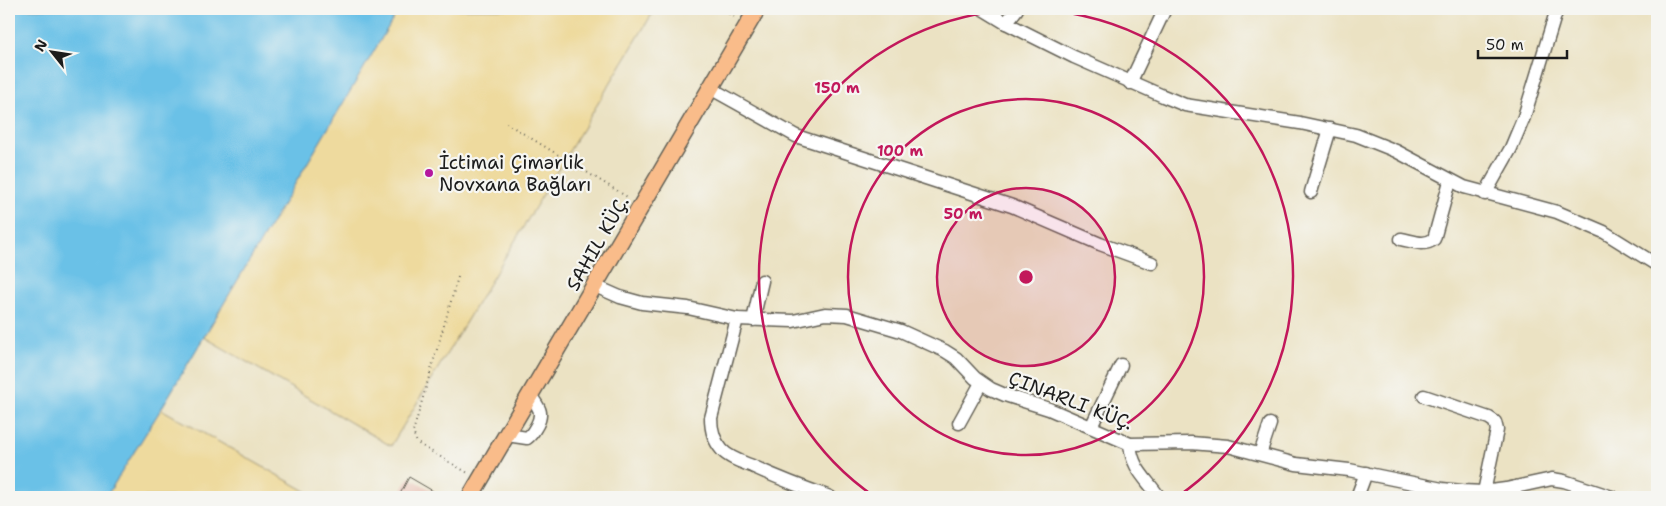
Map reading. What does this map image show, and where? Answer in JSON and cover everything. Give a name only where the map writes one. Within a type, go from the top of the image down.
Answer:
[{"type":"main road","name":"SAHIL KÜÇ.","points":[[470,497],[757,9]]},
{"type":"street","points":[[982,9],[1074,57],[1130,83],[1185,104],[1330,128],[1373,141],[1450,181],[1485,194],[1557,212],[1580,221],[1604,232],[1657,265]]},
{"type":"street","points":[[1006,23],[1017,9]]},
{"type":"street","points":[[1130,83],[1165,9]]},
{"type":"street","points":[[1485,194],[1511,148],[1524,117],[1557,9]]},
{"type":"street","points":[[710,88],[804,138],[1012,206],[1152,264]]},
{"type":"street","points":[[1311,192],[1330,128]]},
{"type":"street","points":[[1401,239],[1423,244],[1429,243],[1434,239],[1450,181]]},
{"type":"street","points":[[753,320],[762,281]]},
{"type":"street","points":[[595,286],[620,298],[642,303],[688,308],[737,319],[793,321],[825,314],[847,315],[901,331],[945,351],[956,358],[981,383],[1005,395],[1049,409],[1130,444],[1206,444],[1228,446],[1296,464],[1366,473],[1442,489],[1484,492],[1552,479],[1564,481],[1612,497]]},
{"type":"street","points":[[737,319],[711,418],[711,428],[716,441],[722,450],[734,458],[788,482],[830,497]]},
{"type":"street","points":[[1091,427],[1121,365]]},
{"type":"street","points":[[959,423],[981,383]]},
{"type":"street","points":[[1424,396],[1489,418],[1495,422],[1498,430],[1484,492]]},
{"type":"street","points":[[1260,454],[1270,424]]},
{"type":"street","points":[[1130,444],[1135,465],[1159,497]]},
{"type":"street","points":[[1357,497],[1366,473]]},
{"type":"path","points":[[720,9],[748,25]]},
{"type":"path","points":[[506,124],[642,206]]},
{"type":"path","points":[[458,277],[413,432],[417,443],[480,480]]},
{"type":"sand","name":"İctimai Çimərlik Novxana Bağları","points":[[399,9],[655,9],[391,446],[204,337]]},
{"type":"sand","points":[[161,409],[316,497],[106,497]]},
{"type":"water","points":[[9,9],[399,9],[161,409],[106,497],[9,497]]},
{"type":"building","points":[[409,477],[433,491],[429,497],[405,497],[400,494]]},
{"type":"place","name":"İctimai Çimərlik Novxana Bağları","points":[[429,173]]}]
